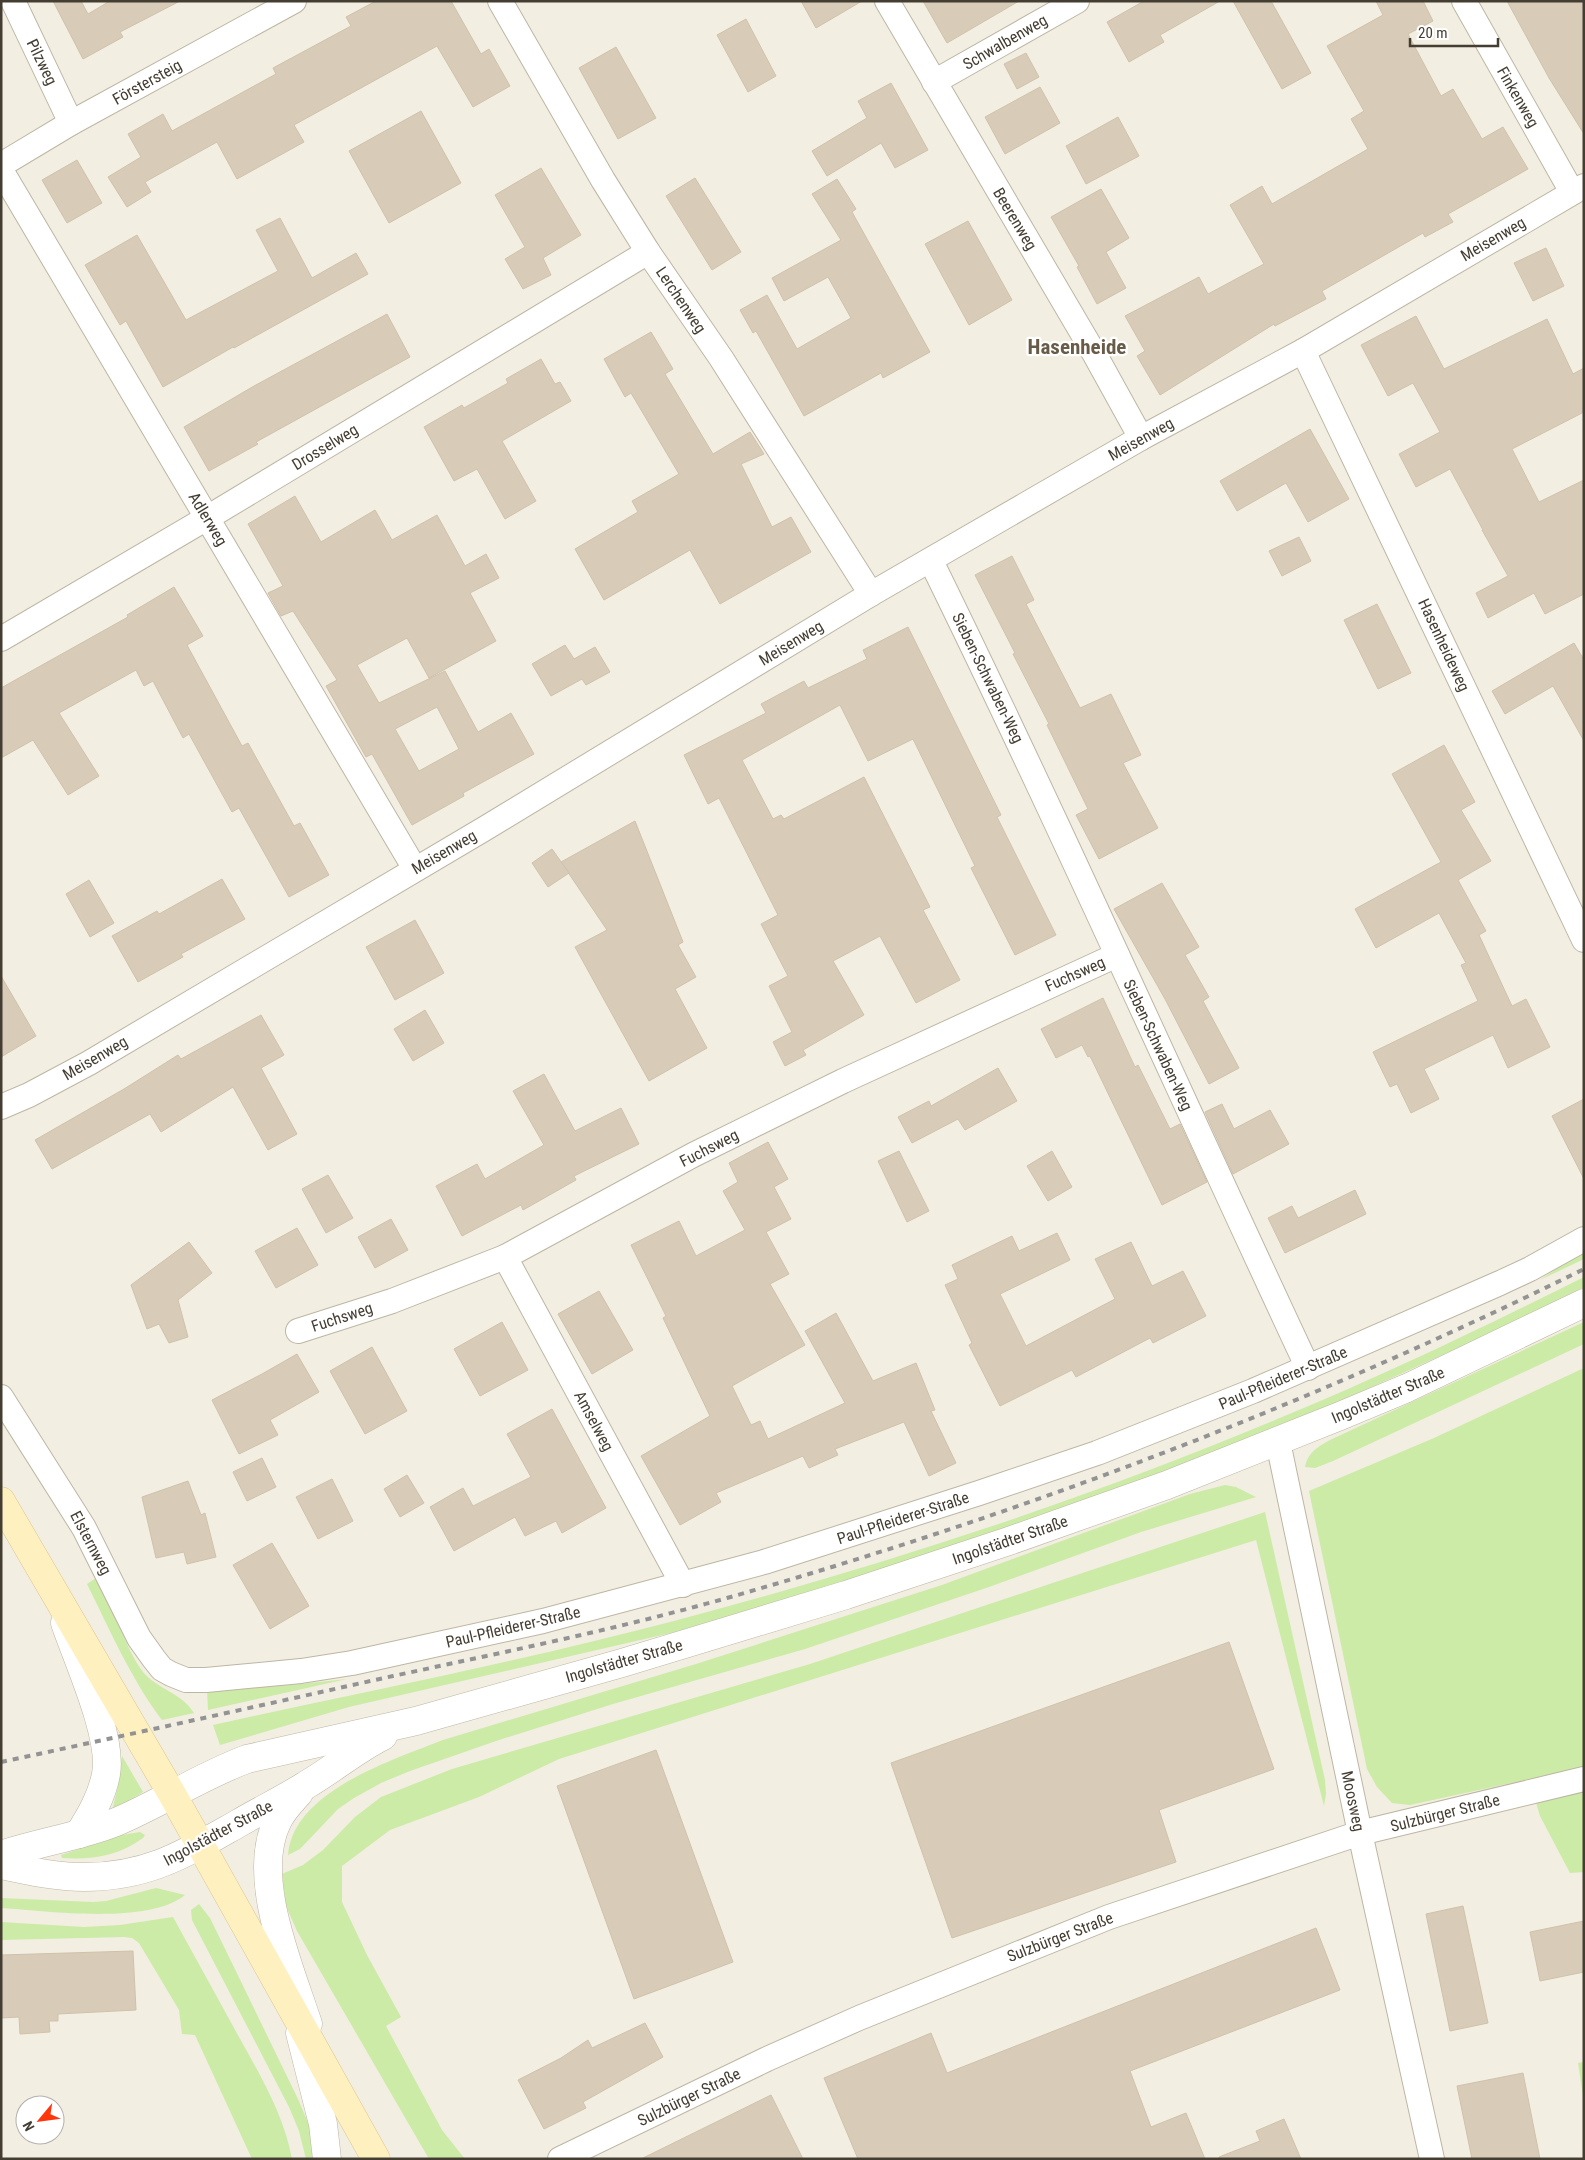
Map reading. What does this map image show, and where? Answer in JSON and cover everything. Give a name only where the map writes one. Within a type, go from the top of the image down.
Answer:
[{"type":"main road","points":[[1,1501],[172,1794],[376,2159]]},
{"type":"street","name":"Pilzweg","points":[[13,1],[72,123]]},
{"type":"street","name":"Förstersteig","points":[[1,165],[72,123],[294,1]]},
{"type":"street","name":"Lerchenweg","points":[[500,1],[603,180],[648,252],[721,358],[871,594]]},
{"type":"street","name":"Beerenweg","points":[[887,1],[1090,345],[1142,438]]},
{"type":"street","name":"Schwalbenweg","points":[[934,82],[1076,1]]},
{"type":"street","name":"Finkenweg","points":[[1464,1],[1578,189]]},
{"type":"street","name":"Adlerweg","points":[[1,170],[415,869]]},
{"type":"street","name":"Meisenweg","points":[[1,1107],[29,1095],[89,1063],[484,830],[871,594],[1142,438],[1304,350],[1578,189]]},
{"type":"street","name":"Drosselweg","points":[[1,639],[207,518],[648,252]]},
{"type":"street","name":"Hasenheideweg","points":[[1304,350],[1584,940]]},
{"type":"street","name":"Sieben-Schwaben-Weg","points":[[931,561],[1019,741],[1308,1368]]},
{"type":"street","name":"Fuchsweg","points":[[298,1331],[392,1301],[505,1257],[693,1155],[842,1081],[1116,955]]},
{"type":"street","name":"Paul-Pfleiderer-Straße","points":[[186,1680],[278,1674],[352,1663],[543,1621],[683,1585],[839,1539],[1073,1461],[1187,1418],[1308,1368],[1522,1272],[1584,1238]]},
{"type":"street","name":"Amselweg","points":[[505,1257],[683,1585]]},
{"type":"street","name":"Ingolstädter Straße","points":[[1,1856],[113,1823],[220,1768],[247,1759],[416,1721],[622,1663],[907,1575],[1168,1485],[1278,1442],[1407,1388],[1584,1303]]},
{"type":"street","name":"Elsternweg","points":[[1,1397],[84,1528],[139,1638],[162,1669],[186,1680]]},
{"type":"street","name":"Moosweg","points":[[1278,1442],[1360,1833],[1432,2159]]},
{"type":"street","points":[[55,1595],[101,1725],[106,1759],[106,1773],[102,1791],[90,1817],[79,1834]]},
{"type":"street","name":"Ingolstädter Straße","points":[[1,1865],[68,1877],[107,1875],[161,1864],[201,1845],[307,1785],[357,1750],[416,1721]]},
{"type":"street","name":"Sulzbürger Straße","points":[[560,2159],[767,2060],[951,1980],[1109,1917],[1360,1833],[1584,1779]]},
{"type":"street","points":[[307,1785],[284,1811],[275,1827],[268,1873],[272,1907],[316,2050]]},
{"type":"street","points":[[289,2001],[315,2086],[323,2124],[327,2159]]},
{"type":"green space","points":[[1584,1250],[1584,1259],[1540,1280]]},
{"type":"green space","points":[[1584,1277],[1584,1287],[1471,1342],[1343,1400],[1096,1497],[846,1581],[675,1632],[349,1707],[220,1745],[213,1725],[502,1663],[617,1636],[752,1600],[984,1529],[1137,1475],[1287,1415],[1437,1349]]},
{"type":"green space","points":[[1584,1322],[1584,1344],[1333,1461],[1315,1468],[1305,1467],[1308,1457],[1330,1440]]},
{"type":"green space","points":[[1584,1368],[1584,1872],[1570,1873],[1540,1816],[1529,1779],[1410,1805],[1392,1803],[1377,1787],[1367,1769],[1309,1491],[1434,1438]]},
{"type":"green space","points":[[1225,1485],[1236,1487],[1256,1497],[1141,1532],[989,1587],[805,1649],[613,1704],[496,1741],[410,1771],[381,1783],[338,1809],[300,1849],[288,1855],[294,1833],[307,1813],[326,1796],[373,1768],[398,1757],[443,1740],[696,1664],[942,1585],[1190,1494]]},
{"type":"green space","points":[[1265,1512],[1325,1780],[1326,1794],[1324,1806],[1256,1540],[559,1759],[479,1797],[390,1830],[342,1866],[342,1902],[367,1955],[401,2017],[386,2026],[442,2130],[465,2159],[429,2159],[297,1931],[286,1906],[282,1874],[303,1865],[323,1850],[355,1817],[381,1797],[452,1769],[810,1664]]},
{"type":"green space","points":[[99,1576],[125,1639],[143,1672],[155,1683],[183,1701],[194,1713],[162,1720],[140,1688],[87,1584]]},
{"type":"green space","points":[[347,1679],[208,1710],[207,1688],[291,1685]]},
{"type":"green space","points":[[122,1756],[143,1792],[112,1811],[118,1786]]},
{"type":"green space","points":[[140,1832],[145,1835],[143,1838],[114,1853],[84,1858],[62,1858],[61,1855],[122,1835]]},
{"type":"green space","points":[[156,1888],[185,1895],[168,1904],[147,1910],[123,1913],[70,1913],[1,1908],[1,1898],[93,1902],[106,1901]]},
{"type":"green space","points":[[199,1904],[210,1918],[298,2099],[309,2125],[314,2159],[306,2159],[299,2131],[289,2107],[192,1920],[191,1910]]},
{"type":"green space","points":[[173,1917],[270,2096],[283,2127],[292,2159],[252,2159],[195,2035],[182,2034],[179,2010],[139,1943],[132,1938],[124,1937],[1,1940],[1,1922],[84,1927],[120,1925]]},
{"type":"green space","points":[[1584,2062],[1584,2102],[1578,2063]]},
{"type":"building","points":[[53,1],[81,1],[88,14],[110,1],[180,1],[120,32],[123,37],[83,59]]},
{"type":"building","points":[[376,1],[451,1],[481,54],[489,49],[510,86],[473,107],[437,46],[294,125],[304,142],[237,179],[217,142],[145,182],[151,192],[127,207],[108,177],[141,157],[128,134],[163,114],[172,131],[276,74],[273,68],[351,26],[346,17]]},
{"type":"building","points":[[801,1],[862,1],[816,28]]},
{"type":"building","points":[[923,1],[1019,1],[947,43]]},
{"type":"building","points":[[1144,1],[1220,1],[1160,35],[1164,42],[1129,62],[1107,22]]},
{"type":"building","points":[[1233,1],[1271,1],[1311,73],[1282,89]]},
{"type":"building","points":[[1376,1],[1423,1],[1433,21],[1408,34],[1441,96],[1453,89],[1482,139],[1503,127],[1528,169],[1448,214],[1453,222],[1425,237],[1423,233],[1322,291],[1326,299],[1275,326],[1274,324],[1160,395],[1137,356],[1145,351],[1125,316],[1199,277],[1208,294],[1264,264],[1230,205],[1262,186],[1272,204],[1368,149],[1351,119],[1364,111],[1327,46],[1383,15]]},
{"type":"building","points":[[1507,1],[1584,1],[1584,134],[1549,78]]},
{"type":"building","points":[[746,19],[776,76],[748,92],[717,35]]},
{"type":"building","points":[[616,47],[656,118],[618,139],[579,68]]},
{"type":"building","points":[[1026,53],[1039,77],[1017,89],[1004,64]]},
{"type":"building","points":[[891,83],[928,150],[895,168],[881,143],[827,176],[812,151],[867,118],[858,101]]},
{"type":"building","points":[[1040,87],[1060,123],[1005,154],[985,117]]},
{"type":"building","points":[[421,111],[461,183],[389,223],[349,151]]},
{"type":"building","points":[[1118,117],[1139,156],[1086,184],[1066,146]]},
{"type":"building","points":[[77,160],[102,203],[67,223],[42,180]]},
{"type":"building","points":[[541,168],[581,235],[543,258],[551,275],[523,289],[505,259],[525,247],[495,195]]},
{"type":"building","points":[[695,178],[741,252],[712,270],[666,196]]},
{"type":"building","points":[[837,179],[856,209],[852,212],[930,352],[883,378],[881,373],[804,416],[756,331],[753,333],[740,310],[767,295],[797,349],[851,318],[828,277],[784,301],[772,278],[841,240],[812,194]]},
{"type":"building","points":[[1101,189],[1129,238],[1106,252],[1126,288],[1097,304],[1077,267],[1079,266],[1051,217]]},
{"type":"building","points":[[280,218],[312,278],[356,253],[368,274],[163,387],[126,321],[120,325],[85,265],[137,235],[186,320],[278,271],[256,230]]},
{"type":"building","points":[[968,221],[1012,300],[969,325],[925,244]]},
{"type":"building","points":[[1546,248],[1564,286],[1533,301],[1514,263]]},
{"type":"building","points":[[387,314],[410,357],[256,442],[258,444],[209,471],[184,427],[254,386]]},
{"type":"building","points":[[1416,316],[1444,369],[1547,319],[1573,374],[1584,368],[1584,412],[1512,449],[1539,502],[1584,480],[1584,594],[1545,614],[1534,593],[1488,618],[1476,593],[1508,576],[1450,469],[1416,487],[1399,454],[1440,432],[1413,383],[1388,396],[1361,345]]},
{"type":"building","points":[[651,332],[673,369],[665,374],[713,454],[750,432],[764,454],[741,464],[772,527],[791,517],[811,552],[720,604],[690,550],[604,600],[575,549],[638,512],[632,501],[679,474],[631,393],[625,397],[604,359]]},
{"type":"building","points":[[541,359],[555,384],[560,382],[571,401],[502,441],[536,501],[505,519],[477,469],[454,481],[424,427],[462,405],[464,408],[508,383],[506,379]]},
{"type":"building","points":[[1310,429],[1349,499],[1308,522],[1286,483],[1237,511],[1220,481]]},
{"type":"building","points":[[295,496],[321,542],[375,510],[392,540],[437,515],[465,566],[486,554],[499,578],[470,593],[496,641],[429,678],[407,638],[357,665],[379,703],[445,671],[478,732],[511,713],[534,754],[463,793],[464,796],[412,825],[372,754],[366,757],[326,686],[337,680],[293,611],[281,616],[268,593],[283,586],[248,524]],"holes":[[[437,707],[459,749],[419,771],[395,729]]]},
{"type":"building","points":[[1299,537],[1311,561],[1282,576],[1269,551]]},
{"type":"building","points":[[1012,556],[1034,600],[1026,604],[1080,708],[1111,694],[1141,755],[1123,763],[1158,828],[1099,859],[1076,815],[1088,809],[1047,725],[1049,724],[1013,654],[1015,653],[975,575]]},
{"type":"building","points":[[174,587],[203,636],[187,645],[242,746],[248,743],[294,826],[300,823],[329,875],[289,897],[239,808],[232,812],[189,734],[183,738],[153,681],[144,686],[136,670],[59,713],[99,776],[68,795],[33,740],[1,758],[1,688],[128,617],[127,615]]},
{"type":"building","points":[[1377,604],[1411,673],[1378,689],[1344,620]]},
{"type":"building","points":[[908,627],[1001,815],[997,817],[1056,935],[1015,955],[971,868],[975,866],[913,739],[868,761],[840,705],[742,760],[773,819],[781,815],[784,819],[864,777],[930,907],[923,910],[960,980],[916,1003],[880,936],[833,961],[864,1015],[803,1050],[806,1055],[785,1066],[773,1042],[792,1032],[769,986],[788,976],[761,924],[778,915],[719,798],[708,804],[684,755],[766,713],[761,704],[804,681],[808,688],[867,659],[863,650]]},
{"type":"building","points":[[1574,643],[1584,660],[1584,741],[1553,686],[1505,714],[1492,691]]},
{"type":"building","points":[[565,645],[574,659],[595,647],[610,672],[586,685],[582,679],[551,696],[532,664]]},
{"type":"building","points":[[1444,745],[1475,802],[1461,810],[1491,861],[1458,880],[1486,931],[1479,935],[1512,1006],[1526,999],[1550,1047],[1508,1068],[1493,1035],[1424,1069],[1439,1099],[1411,1113],[1397,1084],[1390,1087],[1373,1052],[1478,1001],[1461,965],[1466,963],[1439,913],[1376,948],[1355,909],[1441,862],[1392,774]]},
{"type":"building","points":[[635,821],[683,942],[678,945],[696,977],[675,989],[707,1048],[649,1081],[575,947],[607,930],[561,862]]},
{"type":"building","points":[[552,849],[569,873],[548,887],[532,863]]},
{"type":"building","points":[[222,879],[245,919],[181,954],[183,957],[138,982],[112,936],[157,911],[159,914]]},
{"type":"building","points":[[89,880],[114,923],[90,937],[66,894]]},
{"type":"building","points":[[1162,883],[1199,947],[1185,955],[1209,997],[1203,1001],[1239,1068],[1209,1084],[1165,999],[1114,909]]},
{"type":"building","points":[[415,920],[444,973],[395,1000],[366,947]]},
{"type":"building","points":[[1,976],[36,1036],[1,1057]]},
{"type":"building","points":[[1103,998],[1135,1067],[1138,1065],[1170,1129],[1180,1124],[1207,1182],[1162,1205],[1090,1056],[1088,1057],[1082,1045],[1056,1058],[1041,1029]]},
{"type":"building","points":[[425,1010],[444,1043],[413,1061],[394,1029]]},
{"type":"building","points":[[261,1015],[284,1055],[261,1068],[297,1134],[268,1150],[233,1087],[161,1132],[150,1114],[52,1169],[35,1140],[124,1089],[178,1055],[181,1059]]},
{"type":"building","points":[[998,1068],[1017,1101],[965,1130],[958,1119],[912,1143],[898,1117],[929,1101],[931,1106]]},
{"type":"building","points":[[544,1074],[575,1131],[621,1108],[639,1144],[574,1176],[576,1180],[523,1210],[521,1205],[462,1236],[436,1186],[477,1164],[485,1179],[544,1145],[513,1091]]},
{"type":"building","points":[[1584,1099],[1584,1179],[1552,1116]]},
{"type":"building","points":[[1222,1104],[1234,1129],[1270,1110],[1289,1144],[1233,1174],[1205,1112]]},
{"type":"building","points":[[768,1142],[788,1179],[774,1187],[791,1219],[766,1232],[789,1274],[770,1284],[805,1345],[732,1386],[751,1425],[760,1421],[768,1439],[845,1403],[805,1331],[836,1313],[873,1381],[916,1363],[935,1410],[931,1411],[956,1463],[929,1476],[904,1422],[835,1449],[838,1455],[809,1468],[803,1456],[716,1493],[721,1502],[680,1525],[641,1456],[710,1416],[663,1318],[666,1316],[631,1245],[679,1221],[696,1256],[745,1230],[723,1191],[738,1182],[729,1163]]},
{"type":"building","points":[[899,1151],[929,1211],[907,1222],[878,1161]]},
{"type":"building","points":[[1052,1151],[1072,1187],[1048,1201],[1027,1166]]},
{"type":"building","points":[[328,1175],[353,1218],[326,1233],[302,1189]]},
{"type":"building","points":[[1355,1190],[1366,1214],[1285,1253],[1268,1218],[1292,1206],[1298,1218]]},
{"type":"building","points":[[391,1219],[408,1250],[375,1268],[358,1237]]},
{"type":"building","points":[[297,1228],[318,1265],[276,1288],[255,1251]]},
{"type":"building","points":[[1057,1233],[1070,1260],[1000,1294],[1026,1346],[1115,1299],[1095,1259],[1131,1242],[1152,1286],[1183,1271],[1206,1316],[1153,1343],[1150,1338],[1076,1377],[1072,1370],[1000,1406],[969,1345],[972,1343],[945,1285],[958,1279],[952,1265],[1012,1236],[1019,1251]]},
{"type":"building","points":[[189,1242],[212,1273],[178,1300],[188,1337],[169,1343],[159,1324],[147,1329],[131,1285]]},
{"type":"building","points":[[599,1291],[633,1350],[592,1374],[558,1314]]},
{"type":"building","points":[[502,1322],[528,1370],[480,1396],[454,1349]]},
{"type":"building","points":[[372,1347],[407,1411],[365,1434],[330,1371]]},
{"type":"building","points":[[297,1354],[319,1392],[270,1420],[278,1435],[239,1454],[212,1400]]},
{"type":"building","points":[[552,1409],[606,1508],[562,1533],[556,1521],[525,1536],[515,1517],[454,1551],[430,1507],[463,1488],[473,1506],[531,1477],[507,1434]]},
{"type":"building","points":[[262,1458],[276,1487],[247,1501],[233,1472]]},
{"type":"building","points":[[407,1475],[424,1503],[400,1517],[384,1489]]},
{"type":"building","points":[[332,1479],[353,1521],[318,1539],[296,1497]]},
{"type":"building","points":[[188,1481],[201,1515],[205,1513],[216,1557],[187,1564],[184,1552],[156,1558],[142,1497]]},
{"type":"building","points":[[272,1543],[309,1606],[270,1629],[233,1565]]},
{"type":"building","points":[[1229,1642],[1274,1769],[1159,1810],[1176,1862],[952,1938],[891,1763]]},
{"type":"building","points":[[656,1750],[733,1962],[634,1999],[557,1786]]},
{"type":"building","points":[[1463,1906],[1488,2023],[1450,2031],[1426,1914]]},
{"type":"building","points":[[1584,1921],[1584,1972],[1540,1981],[1530,1932]]},
{"type":"building","points":[[1316,1928],[1340,1990],[1130,2071],[1151,2127],[1186,2113],[1205,2159],[858,2159],[824,2078],[931,2033],[947,2073]]},
{"type":"building","points":[[133,1951],[136,2010],[58,2014],[58,2021],[49,2021],[50,2032],[20,2034],[19,2017],[1,2018],[1,1955]]},
{"type":"building","points":[[645,2023],[663,2057],[583,2102],[586,2108],[544,2129],[518,2080],[561,2058],[588,2040],[592,2048]]},
{"type":"building","points":[[1523,2073],[1540,2159],[1472,2159],[1457,2086]]},
{"type":"building","points":[[771,2095],[803,2159],[641,2159]]},
{"type":"building","points":[[1284,2119],[1301,2159],[1219,2159],[1219,2157],[1260,2141],[1256,2131]]},
{"type":"railway","points":[[1,1762],[603,1630],[727,1598],[837,1565],[1055,1493],[1270,1411],[1480,1319],[1584,1269]]},
{"type":"district","name":"Hasenheide","points":[[1077,347]]}]
